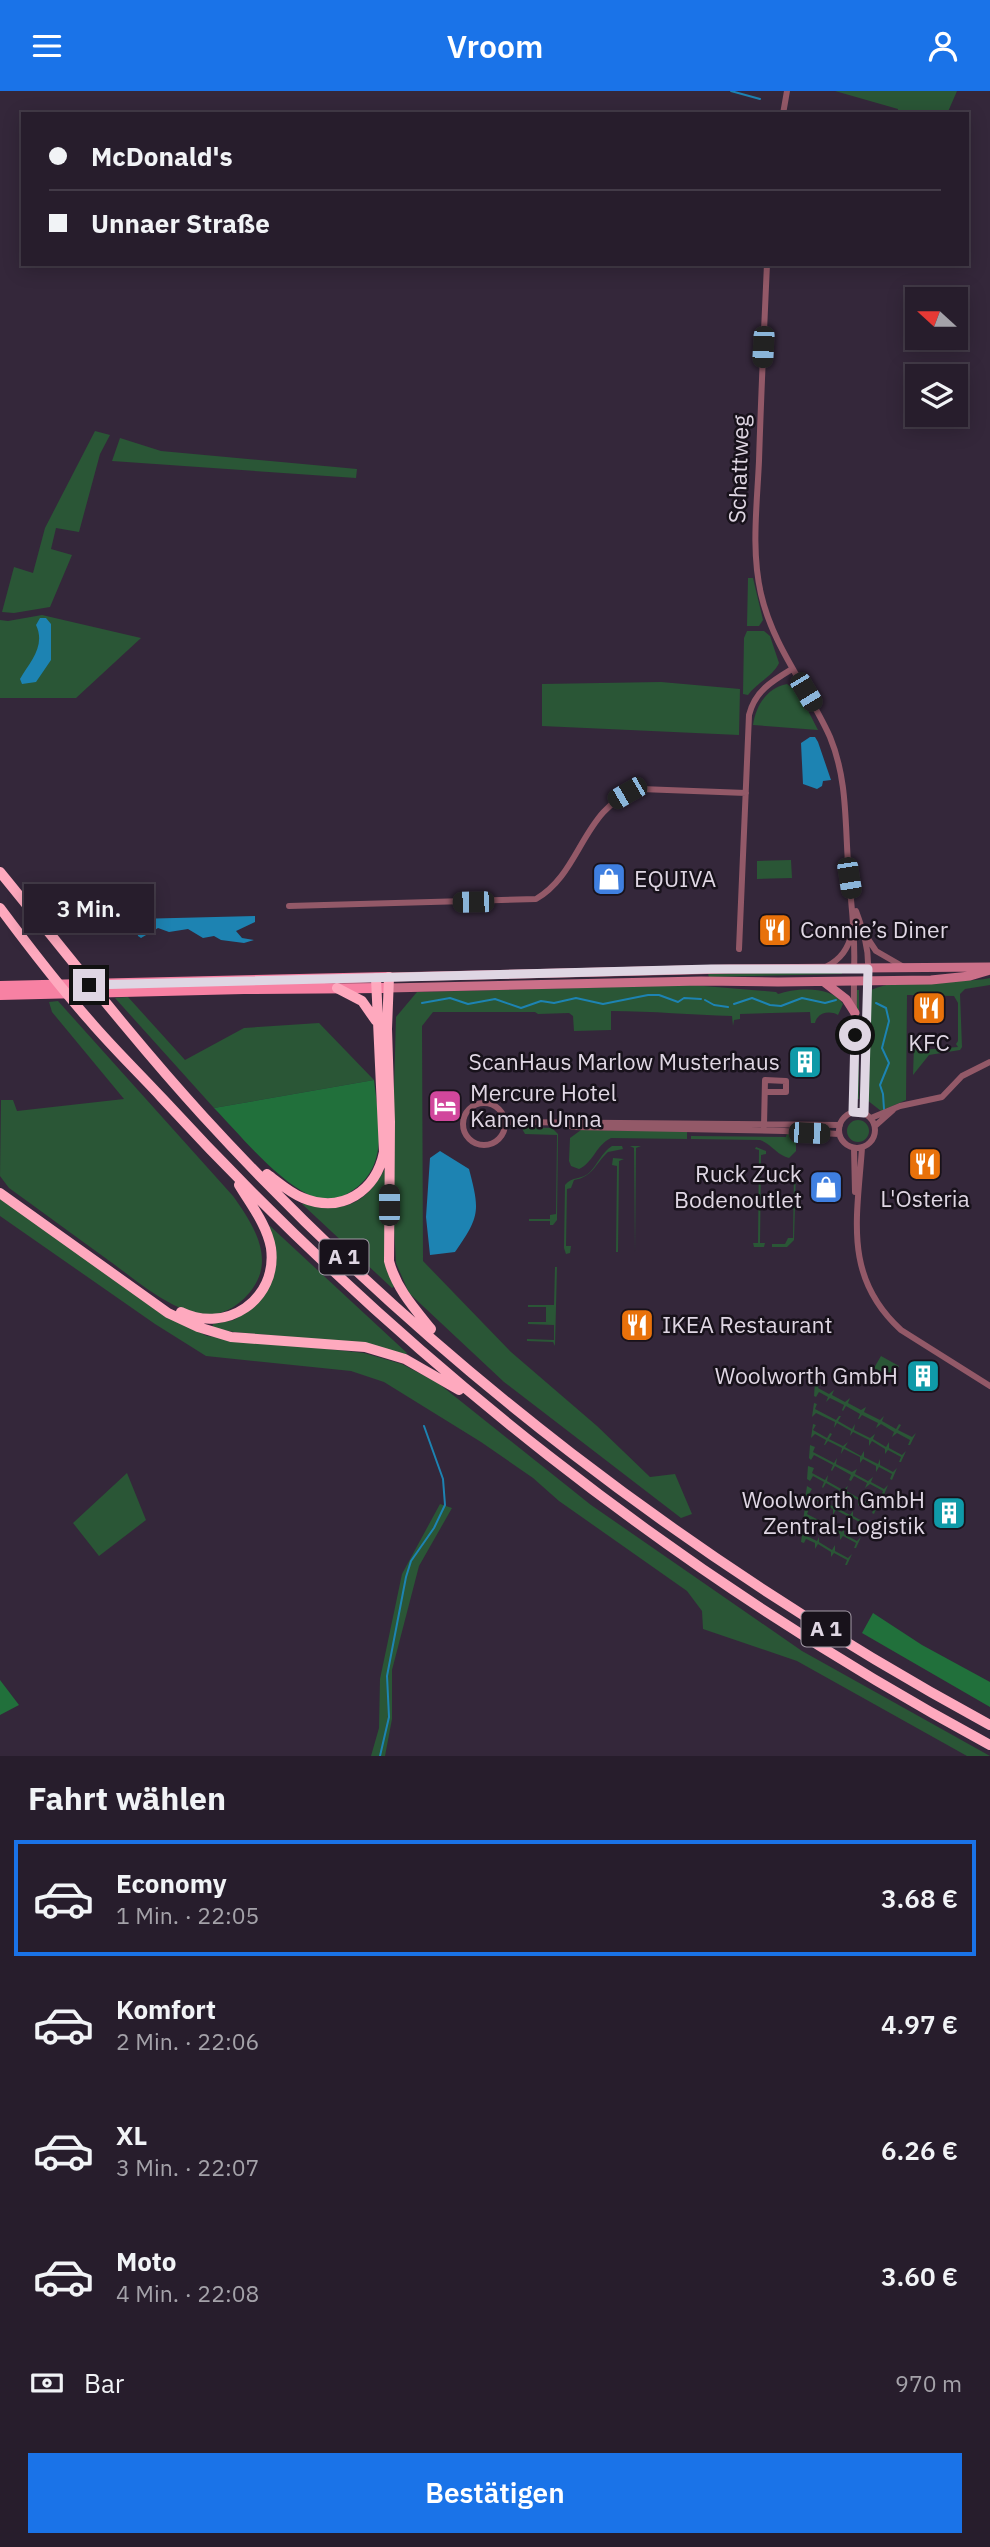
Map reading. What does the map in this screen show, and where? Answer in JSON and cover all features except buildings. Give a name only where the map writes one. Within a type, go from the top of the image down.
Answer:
[{"type":"highway","name":"A 1","points":[[0,872],[159,1066],[244,1159],[341,1255],[448,1351],[549,1434],[636,1500],[757,1585],[904,1676],[990,1725]]},
{"type":"highway","name":"A 1","points":[[0,908],[75,1004],[230,1171],[378,1313],[483,1404],[621,1511],[745,1598],[838,1658],[990,1745]]},
{"type":"highway","points":[[244,1159],[302,1198],[333,1204],[360,1194],[372,1182],[381,1167],[384,1152],[376,983]]},
{"type":"highway","points":[[389,983],[389,1261],[393,1276],[404,1295],[448,1351]]},
{"type":"highway","points":[[337,988],[362,1001],[378,1027]]},
{"type":"highway","points":[[0,1187],[162,1302],[204,1320],[218,1319],[239,1312],[257,1297],[271,1268],[268,1237],[230,1171]]},
{"type":"highway","points":[[0,1193],[168,1313],[198,1327],[230,1337],[365,1347],[405,1359],[483,1404]]},
{"type":"main road","points":[[389,983],[822,969],[990,969]]},
{"type":"main road","points":[[854,969],[855,981]]},
{"type":"main road","name":"Schattweg","points":[[867,980],[868,969]]},
{"type":"main road","points":[[0,986],[855,981],[970,976],[990,969]]},
{"type":"main road","points":[[822,981],[840,992],[855,1013]]},
{"type":"main road","points":[[0,995],[337,988],[376,983]]},
{"type":"street","points":[[783,112],[787,91]]},
{"type":"street","name":"Schattweg","points":[[767,266],[757,570],[771,628],[818,713],[838,762],[845,801],[848,864],[854,905],[854,969]]},
{"type":"street","points":[[739,949],[748,729],[752,705],[768,684],[792,669]]},
{"type":"street","points":[[289,906],[536,899],[554,885],[604,810],[627,793],[641,789],[746,793]]},
{"type":"street","name":"Schattweg","points":[[854,905],[865,935],[869,954],[868,969]]},
{"type":"street","name":"Schattweg","points":[[822,969],[837,961],[845,952],[854,927]]},
{"type":"street","name":"Schattweg","points":[[865,935],[876,951],[907,968]]},
{"type":"street","points":[[867,980],[868,1116],[875,1126]]},
{"type":"street","points":[[853,1112],[855,981]]},
{"type":"street","points":[[889,1112],[875,1126],[872,1141],[858,1148],[846,1145],[839,1134],[845,1117],[853,1112],[868,1116],[942,1097],[962,1076],[990,1062]]},
{"type":"street","points":[[764,1127],[765,1091]]},
{"type":"street","points":[[482,1103],[492,1104],[499,1109],[505,1122],[499,1139],[486,1145],[472,1141],[463,1125],[464,1116],[470,1108],[482,1103]]},
{"type":"street","points":[[505,1122],[563,1123],[573,1127],[840,1125]]},
{"type":"street","points":[[764,1127],[839,1134]]},
{"type":"street","points":[[858,1148],[855,1230],[858,1258],[878,1305],[889,1319],[909,1336],[990,1386]]},
{"type":"green space","points":[[835,91],[957,91],[948,112],[897,112],[898,109]]},
{"type":"green space","points":[[95,431],[110,435],[100,454],[79,532],[56,528],[51,549],[72,555],[50,607],[14,613],[2,612],[14,567],[33,573],[45,528]]},
{"type":"green space","points":[[120,438],[161,451],[357,469],[356,478],[112,461]]},
{"type":"green space","points":[[748,578],[753,578],[763,620],[759,626],[747,626]]},
{"type":"green space","points":[[42,615],[141,638],[76,698],[0,698],[0,620]]},
{"type":"green space","points":[[747,631],[764,631],[770,636],[779,663],[748,695],[743,694],[744,638]]},
{"type":"green space","points":[[661,682],[740,689],[739,735],[542,726],[542,684]]},
{"type":"green space","points":[[787,684],[799,693],[818,730],[753,725],[757,711],[768,693]]},
{"type":"green space","points":[[791,860],[792,878],[757,879],[757,861]]},
{"type":"green space","points":[[842,971],[842,974],[709,977],[708,974]]},
{"type":"green space","points":[[990,978],[990,985],[965,989],[960,994],[960,1050],[929,1055],[913,1075],[914,1046],[920,1050],[958,1047],[958,1003],[954,996],[907,995],[906,1100],[881,1111],[867,1100],[871,990],[897,983]]},
{"type":"green space","points":[[692,985],[778,994],[794,990],[822,991],[838,998],[843,1004],[838,1015],[824,1013],[815,1023],[811,1023],[810,1012],[740,1014],[740,1019],[734,1020],[733,1026],[732,1016],[611,1011],[611,1030],[574,1031],[573,1016],[569,1013],[433,1012],[422,1026],[423,1261],[511,1352],[597,1426],[650,1477],[675,1474],[692,1514],[681,1518],[504,1382],[409,1293],[396,1263],[393,1210],[394,1088],[396,1017],[417,992]]},
{"type":"green space","points":[[856,990],[859,990],[859,1099],[856,1099]]},
{"type":"green space","points":[[128,997],[185,1060],[244,1028],[319,1023],[374,1080],[214,1108],[115,998]]},
{"type":"green space","points":[[58,1001],[233,1196],[246,1215],[261,1249],[261,1272],[247,1296],[228,1310],[205,1315],[165,1300],[9,1188],[0,1176],[1,1100],[13,1100],[17,1111],[124,1099],[52,1012],[49,1002]]},
{"type":"green space","points":[[374,1080],[379,1129],[376,1160],[360,1185],[337,1198],[309,1195],[283,1178],[214,1108]]},
{"type":"green space","points":[[858,1120],[866,1123],[869,1131],[866,1139],[858,1142],[850,1139],[847,1131],[850,1123]]},
{"type":"green space","points":[[521,1127],[552,1128],[558,1134],[557,1220],[553,1225],[550,1225],[550,1221],[529,1219],[550,1219],[550,1215],[556,1214],[557,1135],[525,1134]]},
{"type":"green space","points":[[581,1130],[687,1131],[687,1139],[611,1138],[579,1169],[571,1166],[569,1161],[570,1138]]},
{"type":"green space","points":[[787,1133],[792,1134],[796,1140],[796,1151],[789,1158],[760,1140],[691,1139],[691,1136],[786,1137]]},
{"type":"green space","points":[[612,1146],[622,1146],[623,1149],[608,1152],[590,1173],[574,1180],[571,1188],[567,1189],[566,1246],[571,1246],[570,1253],[566,1254],[565,1185],[571,1180],[590,1172]]},
{"type":"green space","points":[[630,1146],[641,1146],[636,1148],[635,1252],[634,1148]]},
{"type":"green space","points":[[756,1147],[766,1151],[766,1154],[761,1155],[760,1243],[765,1243],[764,1247],[754,1247],[753,1243],[758,1243],[759,1150],[755,1149]]},
{"type":"green space","points":[[613,1158],[624,1159],[619,1161],[618,1252],[617,1166],[612,1165]]},
{"type":"green space","points":[[384,1170],[387,1170],[395,1286],[392,1288],[302,1204],[339,1207],[356,1202],[375,1185]]},
{"type":"green space","points":[[794,1171],[794,1240],[787,1247],[772,1247],[772,1244],[785,1244],[788,1238],[793,1238]]},
{"type":"green space","points":[[0,1198],[164,1315],[207,1336],[364,1353],[402,1364],[438,1383],[591,1505],[802,1651],[990,1756],[967,1756],[797,1661],[703,1629],[702,1611],[687,1591],[481,1442],[384,1382],[351,1371],[206,1356],[155,1324],[0,1216]]},
{"type":"green space","points":[[270,1226],[407,1353],[405,1355],[212,1328],[213,1324],[234,1320],[253,1305],[268,1284]]},
{"type":"green space","points":[[555,1267],[555,1346],[553,1342],[527,1341],[554,1340],[554,1325],[528,1324],[546,1322],[546,1307],[528,1305],[554,1305]]},
{"type":"green space","points":[[881,1356],[899,1366],[892,1378],[874,1368]]},
{"type":"green space","points":[[815,1381],[820,1383],[818,1388],[829,1394],[834,1390],[832,1395],[845,1402],[850,1398],[848,1403],[861,1410],[866,1407],[864,1412],[880,1420],[884,1416],[882,1421],[896,1429],[899,1424],[901,1425],[898,1430],[912,1437],[916,1433],[910,1445],[910,1440],[897,1433],[892,1437],[894,1432],[881,1424],[876,1428],[878,1423],[862,1415],[858,1419],[860,1414],[846,1406],[843,1411],[844,1405],[830,1398],[826,1402],[828,1397],[819,1392],[814,1396]]},
{"type":"green space","points":[[814,1403],[817,1404],[815,1409],[836,1420],[841,1416],[838,1421],[852,1429],[855,1424],[854,1430],[870,1438],[875,1434],[873,1439],[886,1447],[889,1442],[889,1448],[902,1455],[906,1451],[901,1462],[901,1457],[888,1450],[885,1454],[885,1449],[872,1441],[869,1446],[869,1440],[853,1432],[850,1436],[851,1431],[837,1423],[834,1428],[835,1422],[816,1413],[812,1417]]},
{"type":"green space","points":[[813,1424],[816,1425],[813,1430],[827,1438],[832,1434],[829,1439],[843,1446],[848,1442],[845,1447],[861,1456],[864,1451],[864,1457],[878,1464],[880,1459],[880,1465],[893,1472],[897,1468],[892,1480],[892,1474],[879,1467],[876,1472],[876,1466],[863,1459],[860,1463],[860,1457],[844,1449],[841,1454],[842,1448],[828,1441],[824,1445],[826,1440],[815,1434],[811,1438]]},
{"type":"green space","points":[[810,1445],[815,1447],[813,1452],[834,1463],[837,1458],[836,1464],[852,1472],[857,1469],[855,1474],[868,1481],[873,1477],[871,1482],[884,1489],[888,1485],[883,1497],[883,1491],[870,1484],[865,1488],[867,1483],[854,1476],[849,1480],[851,1475],[835,1466],[832,1471],[833,1465],[814,1455],[811,1460]]},
{"type":"green space","points":[[808,1466],[814,1468],[812,1473],[825,1480],[828,1475],[827,1481],[843,1490],[848,1486],[846,1491],[859,1498],[864,1494],[862,1499],[875,1506],[879,1502],[874,1514],[874,1508],[861,1501],[858,1506],[858,1500],[845,1493],[840,1497],[842,1492],[826,1483],[823,1488],[824,1482],[813,1476],[810,1481],[807,1479]]},
{"type":"green space","points":[[127,1473],[146,1520],[99,1556],[73,1523]]},
{"type":"green space","points":[[807,1486],[812,1489],[809,1494],[816,1497],[819,1493],[818,1498],[834,1507],[837,1502],[837,1508],[850,1515],[853,1511],[853,1516],[866,1523],[870,1520],[865,1531],[865,1525],[852,1518],[849,1523],[849,1517],[836,1510],[833,1515],[833,1509],[810,1497],[805,1500]]},
{"type":"green space","points":[[440,1504],[452,1508],[419,1566],[392,1670],[392,1719],[385,1756],[371,1756],[379,1728],[380,1679],[402,1574]]},
{"type":"green space","points":[[805,1507],[809,1509],[807,1514],[826,1524],[828,1519],[828,1525],[842,1532],[844,1528],[844,1534],[857,1541],[861,1537],[856,1548],[856,1543],[843,1536],[840,1540],[840,1534],[827,1527],[824,1532],[824,1526],[808,1518],[803,1521]]},
{"type":"green space","points":[[803,1528],[807,1530],[805,1535],[817,1541],[819,1537],[819,1542],[832,1550],[835,1545],[835,1551],[848,1558],[852,1554],[847,1565],[847,1560],[834,1553],[831,1557],[831,1552],[818,1544],[815,1549],[815,1543],[806,1539],[804,1543],[801,1542]]},
{"type":"green space","points":[[873,1613],[922,1645],[990,1682],[990,1707],[862,1633]]},
{"type":"green space","points":[[0,1680],[19,1705],[0,1715]]},
{"type":"water","points":[[40,618],[46,618],[51,624],[51,660],[36,682],[22,684],[20,679],[38,647],[39,633],[36,625]]},
{"type":"water","points":[[815,737],[818,742],[831,780],[823,781],[822,786],[817,789],[803,784],[801,743]]},
{"type":"water","points":[[255,916],[255,922],[236,931],[242,938],[254,940],[244,943],[221,940],[214,936],[203,938],[188,929],[169,932],[158,928],[141,938],[138,936],[135,919]]},
{"type":"water","points":[[440,1151],[469,1169],[476,1213],[455,1252],[430,1255],[426,1217],[430,1158]]},
{"type":"waterway","points":[[731,91],[760,99]]},
{"type":"waterway","points":[[422,1003],[450,998],[468,1004],[495,999],[521,1008],[541,1001],[554,1003],[576,998],[603,1004],[648,995],[659,995],[678,1002],[684,998],[701,999]]},
{"type":"waterway","points":[[734,1004],[752,998],[781,1006],[802,998],[825,1003],[836,1000]]},
{"type":"waterway","points":[[705,1000],[714,1005],[728,1007]]},
{"type":"waterway","points":[[876,1003],[886,1008],[889,1021],[882,1048],[889,1063],[880,1085],[884,1109]]},
{"type":"waterway","points":[[380,1756],[389,1717],[387,1676],[406,1577],[411,1561],[434,1528],[445,1505],[443,1479],[424,1426]]},
{"type":"place","name":"EQUIVA","points":[[609,879]]},
{"type":"place","name":"Connie’s Diner","points":[[775,930]]},
{"type":"place","name":"KFC","points":[[929,1008]]},
{"type":"place","name":"ScanHaus Marlow Musterhaus","points":[[805,1062]]},
{"type":"place","name":"Mercure Hotel Kamen Unna","points":[[445,1106]]},
{"type":"place","name":"L'Osteria","points":[[925,1164]]},
{"type":"place","name":"Ruck Zuck Bodenoutlet","points":[[826,1187]]},
{"type":"place","name":"IKEA Restaurant","points":[[637,1325]]},
{"type":"place","name":"Woolworth GmbH","points":[[923,1376]]},
{"type":"place","name":"Woolworth GmbH Zentral-Logistik","points":[[949,1513]]},
{"type":"route","points":[[89,985],[711,969],[868,969],[864,1113],[853,1112],[855,1035]]}]
